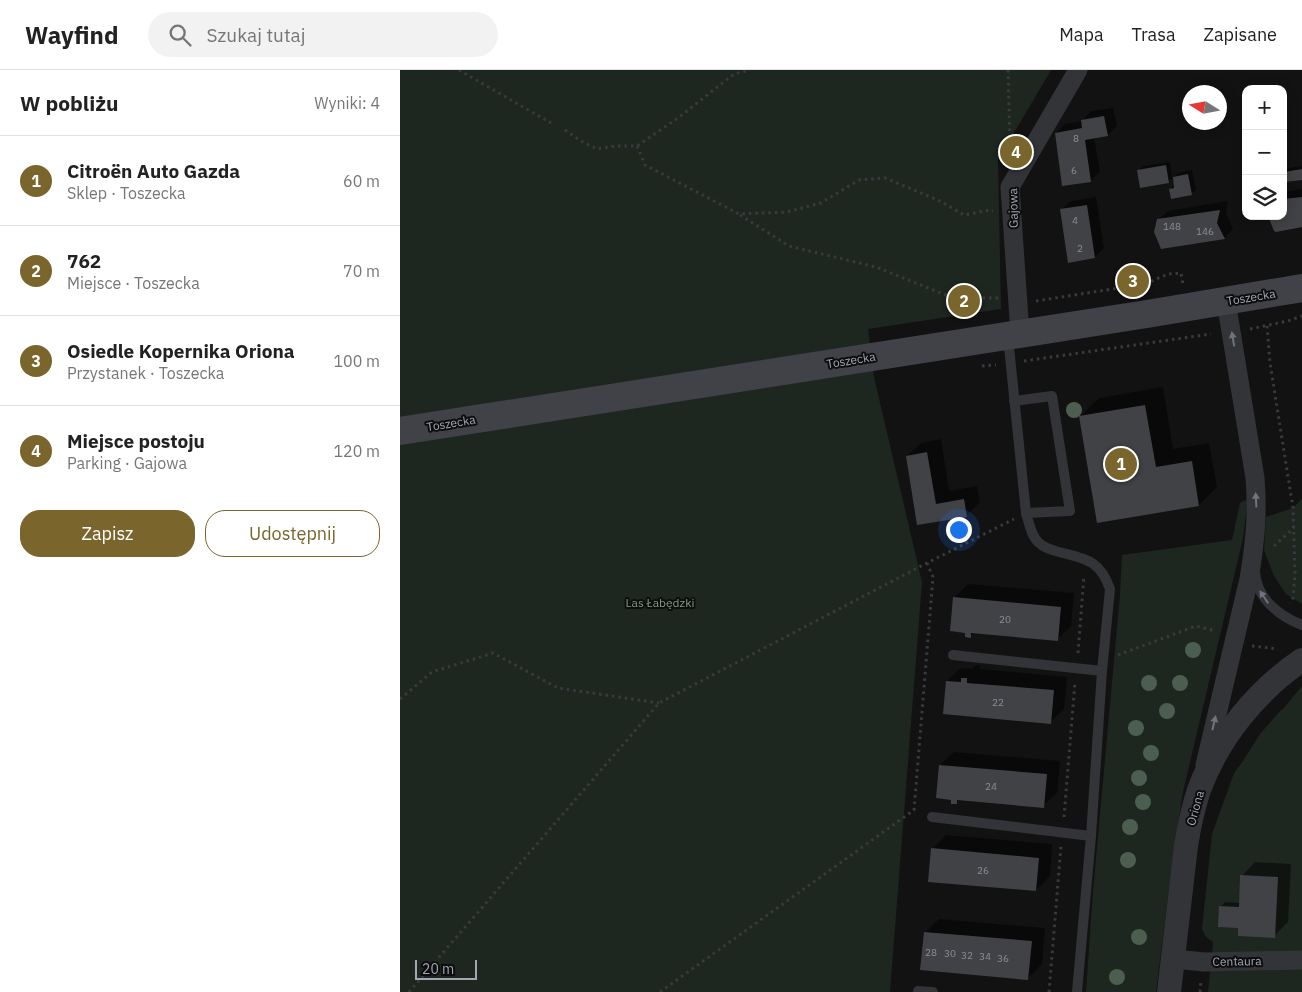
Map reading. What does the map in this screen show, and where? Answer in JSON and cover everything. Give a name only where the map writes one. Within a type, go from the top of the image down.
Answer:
[{"type":"main road","name":"Toszecka","points":[[400,431],[1302,288]]},
{"type":"street","name":"Gajowa","points":[[1014,335],[1018,301],[1010,187],[1078,70]]},
{"type":"street","points":[[1200,788],[1243,604],[1263,549],[1255,478],[1226,301]]},
{"type":"street","name":"Oriona","points":[[1169,992],[1189,827],[1200,788],[1215,756],[1232,729],[1248,708],[1281,675],[1292,655]]},
{"type":"street","name":"Centaura","points":[[1172,960],[1208,962],[1302,960]]},
{"type":"lane","points":[[1014,335],[1010,363],[1026,513],[1034,537],[1038,543],[1046,548],[1086,559],[1099,569],[1110,589],[1077,992]]},
{"type":"lane","points":[[1014,401],[1052,396],[1070,511],[1026,513]]},
{"type":"lane","points":[[1263,549],[1255,576],[1259,590],[1270,606],[1288,620],[1302,625]]},
{"type":"lane","points":[[953,655],[1102,671]]},
{"type":"lane","points":[[932,817],[1091,836]]},
{"type":"lane","points":[[918,991],[933,992]]},
{"type":"path","points":[[460,70],[551,123]]},
{"type":"path","points":[[565,130],[580,141],[597,149],[615,146],[637,146],[678,118],[734,74],[750,70]]},
{"type":"path","points":[[1008,70],[1010,148]]},
{"type":"path","points":[[637,146],[645,164],[740,214],[789,246],[876,267],[953,298],[1018,301],[1145,284],[1168,274],[1181,273]]},
{"type":"path","points":[[740,214],[788,212],[821,203],[859,180],[885,178],[940,201],[964,215],[990,210],[1012,219]]},
{"type":"path","points":[[974,367],[1267,326],[1302,316]]},
{"type":"path","points":[[1267,326],[1270,363],[1293,508],[1295,574],[1293,598],[1289,604]]},
{"type":"path","points":[[409,992],[659,703],[1026,513]]},
{"type":"path","points":[[1263,549],[1277,543],[1294,528]]},
{"type":"path","points":[[1049,992],[1086,559]]},
{"type":"path","points":[[660,992],[914,810],[932,577],[927,563]]},
{"type":"path","points":[[1104,660],[1196,626],[1217,632]]},
{"type":"path","points":[[1242,645],[1292,655]]},
{"type":"path","points":[[400,699],[432,672],[493,654],[558,688],[659,703]]},
{"type":"path","points":[[1200,992],[1201,981]]},
{"type":"green space","name":"Las Łabędzki","points":[[400,70],[1051,70],[998,160],[1001,309],[868,329],[874,377],[922,582],[890,992],[400,992]]},
{"type":"green space","points":[[1248,499],[1243,538],[1183,792],[1156,992],[1086,992],[1122,555],[1232,540],[1240,503]]},
{"type":"green space","points":[[1302,499],[1302,604],[1286,594],[1274,576],[1264,550],[1266,517],[1293,508]]},
{"type":"green space","points":[[1302,686],[1302,992],[1208,992],[1213,942],[1206,937],[1202,929],[1212,834],[1234,773],[1260,734]]},
{"type":"building","points":[[1104,116],[1108,136],[1085,140],[1091,182],[1062,186],[1055,133],[1082,128],[1081,120]]},
{"type":"building","points":[[1166,165],[1169,183],[1140,188],[1137,170]]},
{"type":"building","points":[[1302,169],[1302,180],[1287,182],[1287,172]]},
{"type":"building","points":[[1188,174],[1192,195],[1171,199],[1169,189],[1174,188],[1173,177]]},
{"type":"building","points":[[1302,197],[1302,227],[1276,232],[1270,220],[1287,220],[1287,199]]},
{"type":"building","points":[[1087,205],[1095,258],[1068,263],[1060,209]]},
{"type":"building","points":[[1220,210],[1217,223],[1225,239],[1161,249],[1154,232],[1157,219]]},
{"type":"building","points":[[1145,405],[1156,467],[1192,461],[1199,506],[1097,523],[1079,416]]},
{"type":"building","points":[[927,452],[936,504],[964,499],[967,517],[917,525],[906,456]]},
{"type":"building","points":[[953,597],[1061,607],[1058,641],[971,633],[971,638],[965,637],[965,633],[950,631]]},
{"type":"building","points":[[961,678],[967,678],[967,683],[1054,690],[1051,724],[943,714],[946,681],[961,682]]},
{"type":"building","points":[[939,765],[1047,774],[1044,808],[957,800],[957,804],[951,804],[951,800],[936,798]]},
{"type":"building","points":[[931,848],[1039,858],[1036,891],[928,882]]},
{"type":"building","points":[[1240,875],[1278,877],[1275,938],[1238,936],[1238,928],[1218,927],[1219,906],[1239,907]]},
{"type":"building","points":[[924,932],[1032,941],[1028,980],[920,970]]},
{"type":"place","name":"Miejsce postoju","points":[[1016,152]]},
{"type":"place","name":"Osiedle Kopernika Oriona","points":[[1133,281]]},
{"type":"place","name":"762","points":[[964,301]]},
{"type":"place","name":"Citroën Auto Gazda","points":[[1121,464]]}]
